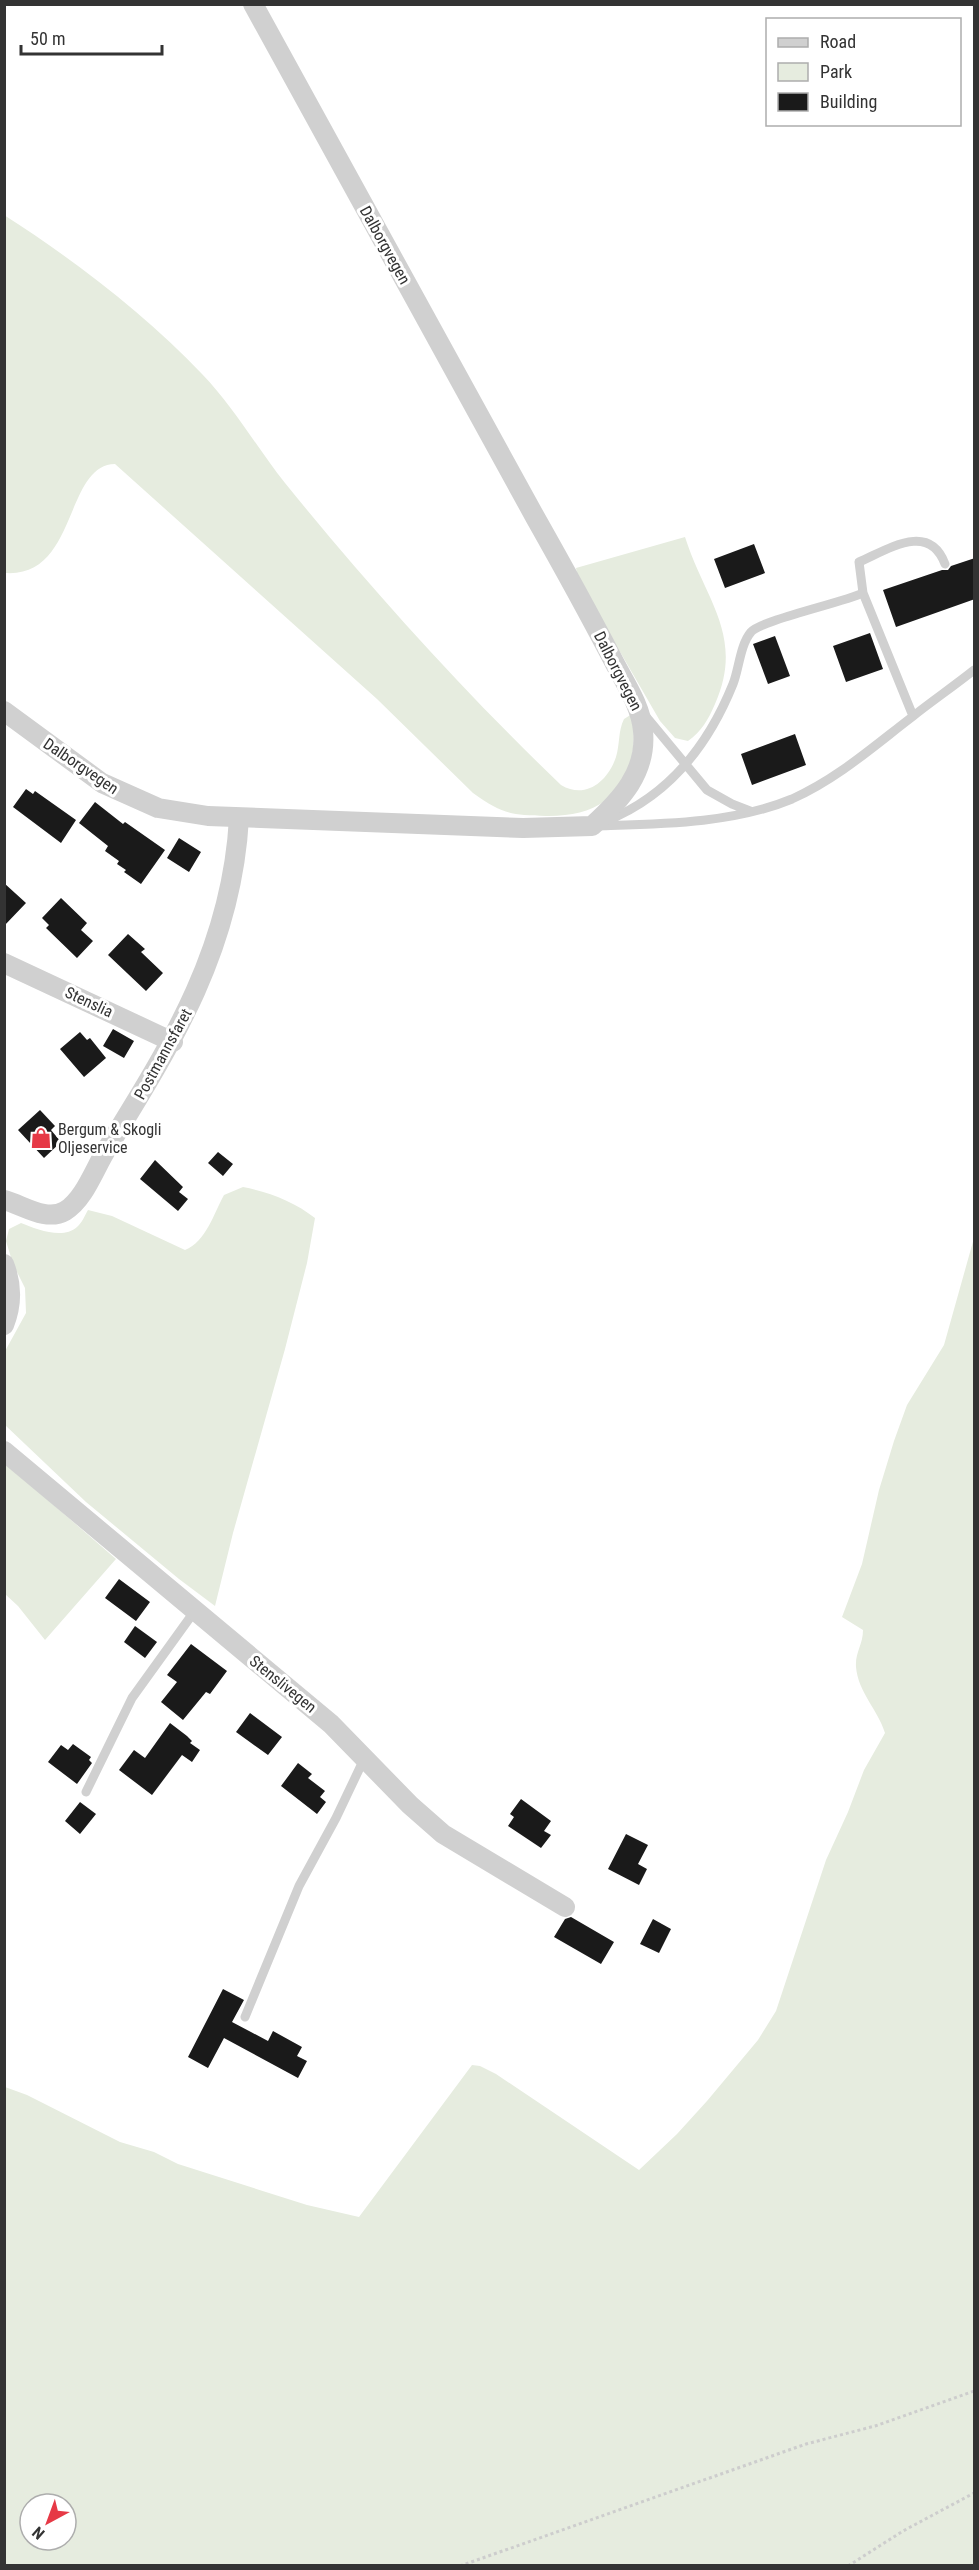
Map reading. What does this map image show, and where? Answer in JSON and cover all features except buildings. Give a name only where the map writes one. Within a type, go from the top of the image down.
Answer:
[{"type":"street","name":"Dalborgvegen","points":[[4,711],[102,783],[139,801],[182,813],[239,818],[523,828],[592,826],[622,797],[638,770],[644,742],[641,718],[636,705],[569,577],[253,4]]},
{"type":"street","name":"Postmannsfaret","points":[[4,1200],[36,1212],[52,1215],[66,1211],[72,1205],[172,1042],[197,991],[218,932],[238,837],[239,818]]},
{"type":"street","name":"Stenslia","points":[[4,963],[172,1042]]},
{"type":"street","points":[[4,1264],[9,1280],[10,1301],[4,1325]]},
{"type":"street","name":"Stenslivegen","points":[[4,1451],[194,1612],[314,1709],[365,1757],[410,1805],[443,1834],[565,1907]]},
{"type":"lane","points":[[913,716],[863,593],[859,562],[899,544],[922,541],[937,550],[945,564]]},
{"type":"lane","points":[[592,826],[641,804],[655,795],[686,766],[702,746],[716,722],[734,682],[752,631],[863,593]]},
{"type":"lane","points":[[592,826],[692,820],[752,812],[792,799],[825,782],[854,763],[975,670]]},
{"type":"lane","points":[[636,705],[702,785],[717,797],[752,812]]},
{"type":"lane","points":[[86,1792],[132,1698],[194,1612]]},
{"type":"lane","points":[[245,2017],[299,1886],[336,1818],[365,1757]]},
{"type":"path","points":[[460,2565],[806,2444],[875,2426],[975,2391]]},
{"type":"path","points":[[848,2565],[903,2531],[975,2493]]},
{"type":"green space","points":[[4,215],[56,250],[133,309],[202,374],[225,400],[285,483],[384,600],[453,676],[561,785],[570,789],[587,789],[595,786],[608,774],[616,757],[624,719],[632,714],[634,737],[632,757],[618,789],[605,801],[569,815],[515,814],[483,800],[473,793],[377,699],[115,464],[99,469],[87,482],[58,541],[46,558],[29,570],[5,573]]},
{"type":"green space","points":[[685,537],[719,619],[726,658],[723,680],[715,704],[701,729],[688,741],[675,738],[660,721],[578,579],[576,568]]},
{"type":"green space","points":[[243,1187],[281,1198],[315,1218],[307,1263],[285,1349],[233,1533],[215,1606],[86,1502],[5,1425],[4,1353],[26,1313],[25,1288],[13,1264],[6,1241],[9,1229],[21,1223],[49,1232],[71,1231],[77,1227],[88,1210],[112,1216],[185,1250],[199,1241],[204,1234],[224,1195]]},
{"type":"green space","points":[[974,1238],[974,2565],[5,2565],[5,2087],[27,2095],[120,2142],[154,2152],[178,2164],[307,2205],[359,2217],[472,2065],[480,2066],[496,2074],[639,2170],[707,2101],[758,2040],[776,2011],[826,1860],[864,1770],[885,1733],[860,1685],[856,1667],[863,1630],[842,1617],[862,1564],[879,1490],[907,1405],[944,1345]]},
{"type":"green space","points":[[4,1462],[116,1559],[45,1640],[18,1606],[5,1594]]},
{"type":"place","name":"Bergum & Skogli Oljeservice","points":[[41,1138]]}]
